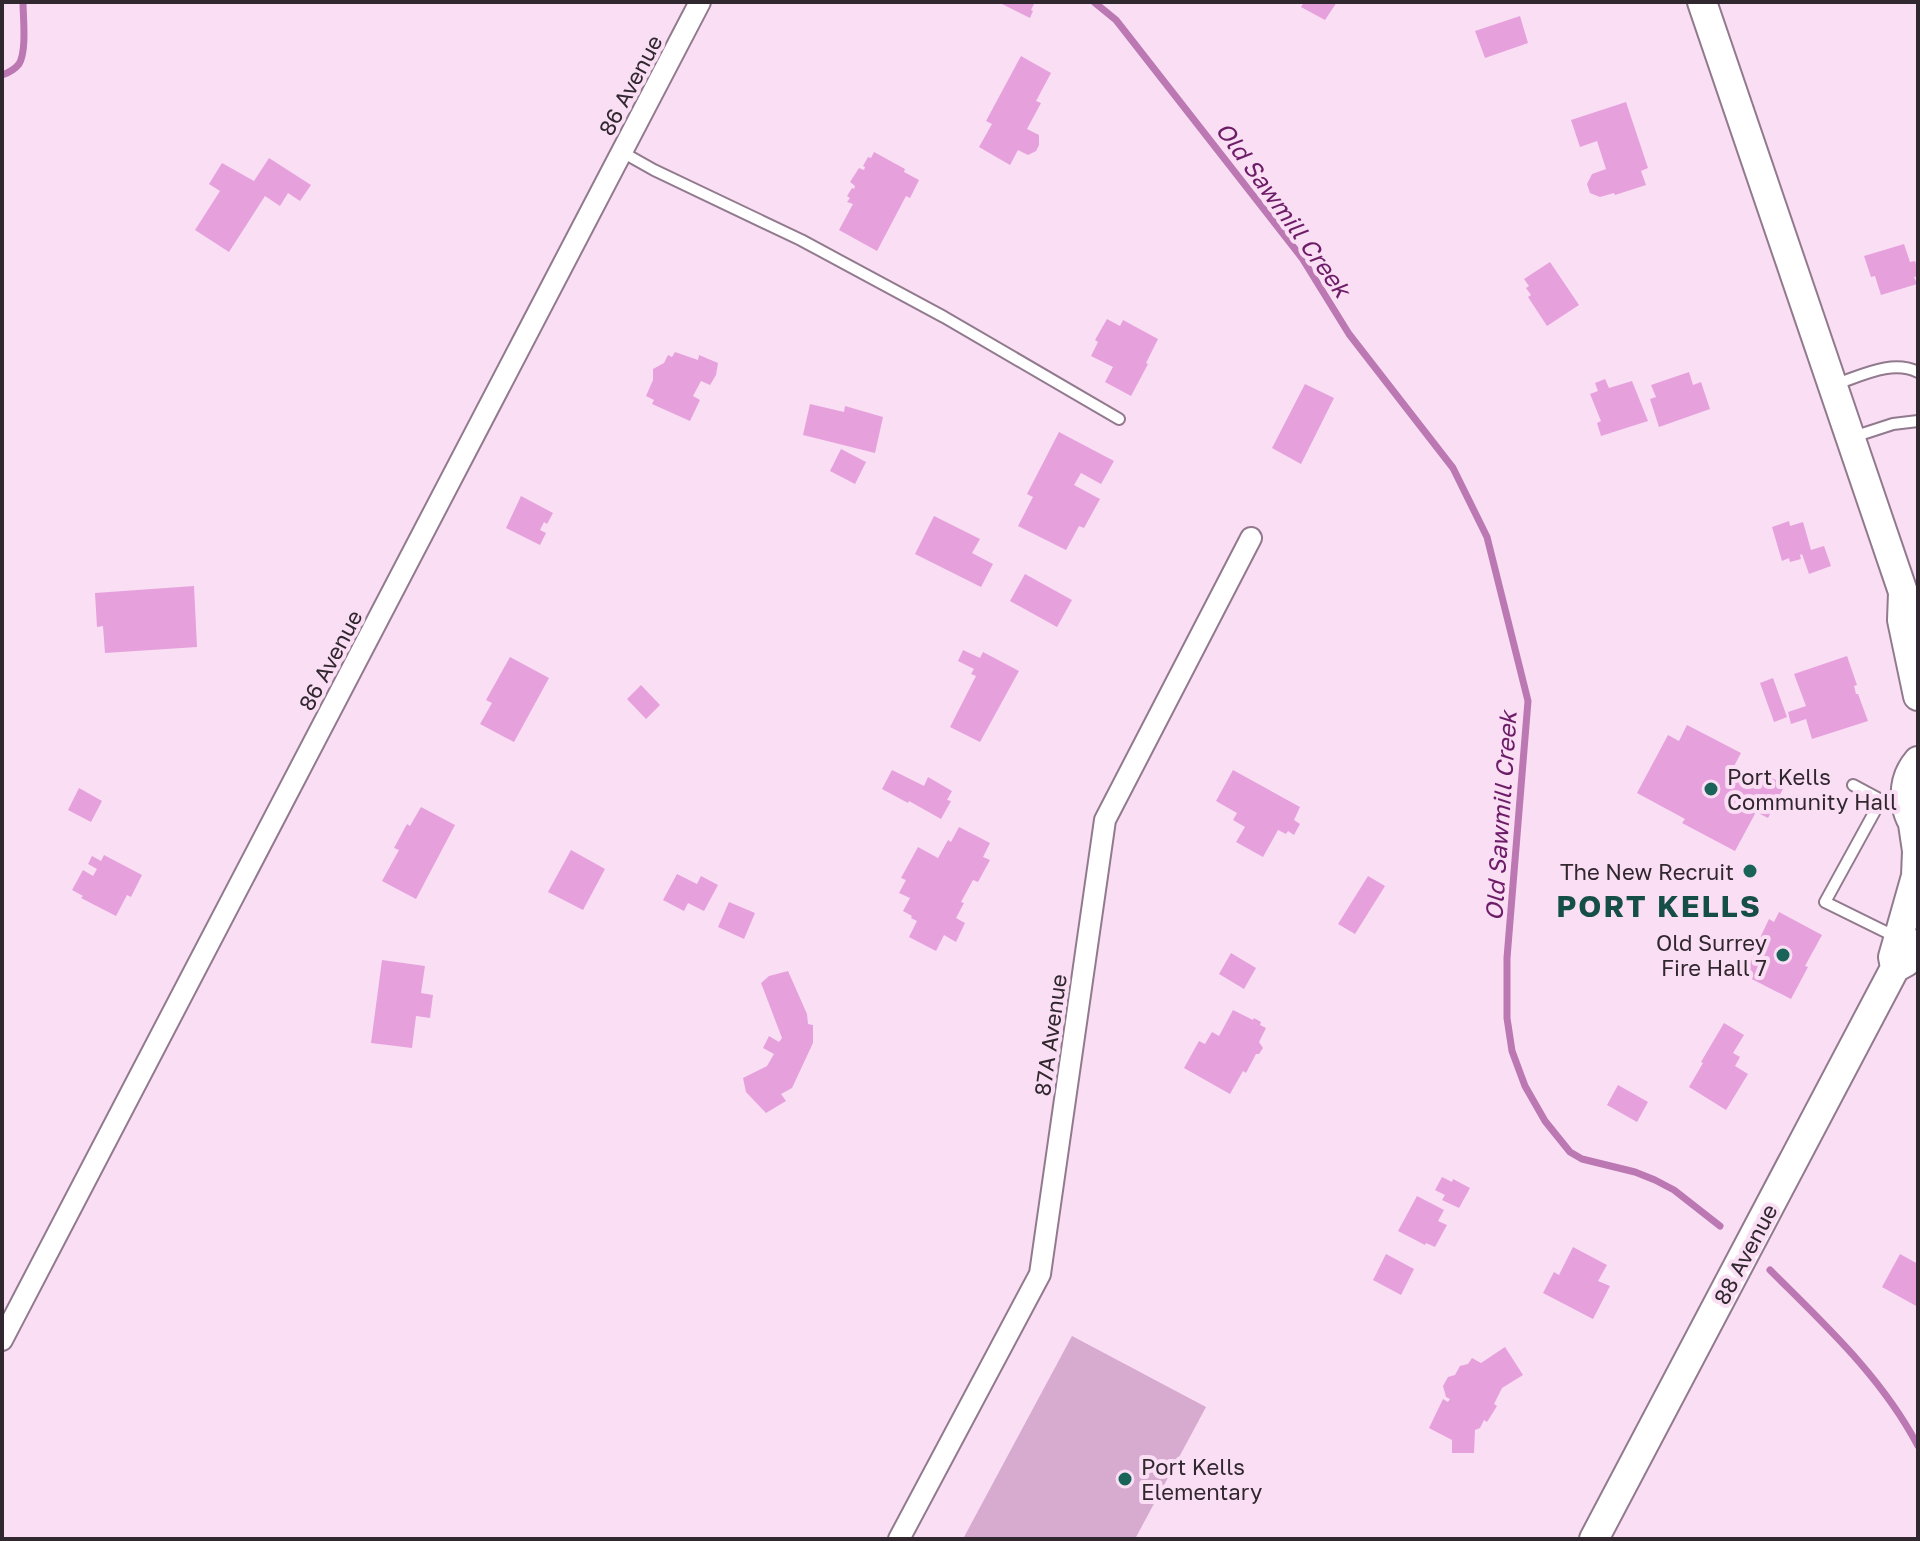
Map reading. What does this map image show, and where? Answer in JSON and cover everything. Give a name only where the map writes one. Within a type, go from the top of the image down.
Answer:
[{"type":"main road","points":[[1702,2],[1910,604],[1902,620],[1918,696]]},
{"type":"main road","name":"88 Avenue","points":[[1594,1539],[1895,968],[1906,962],[1917,851],[1916,827],[1907,810],[1905,795],[1907,780],[1916,760]]},
{"type":"street","name":"86 Avenue","points":[[2,1340],[700,2]]},
{"type":"street","name":"87A Avenue","points":[[899,1539],[1040,1274],[1105,820],[1251,538]]},
{"type":"lane","points":[[622,152],[801,240],[932,310],[1119,419]]},
{"type":"lane","points":[[1833,385],[1895,366],[1918,372]]},
{"type":"lane","points":[[1851,438],[1893,424],[1918,421]]},
{"type":"lane","points":[[1853,785],[1881,800],[1825,902],[1908,941]]},
{"type":"shaded area","points":[[1072,1336],[1206,1407],[1135,1539],[963,1539]]},
{"type":"building","points":[[998,2],[1035,2],[1030,18]]},
{"type":"building","points":[[1304,2],[1337,2],[1325,20],[1301,7]]},
{"type":"building","points":[[1520,16],[1528,43],[1485,58],[1475,31]]},
{"type":"building","points":[[1021,56],[1051,73],[1036,101],[1041,103],[1027,129],[1039,135],[1039,145],[1036,151],[1028,155],[1018,150],[1010,165],[979,147],[992,124],[986,121]]},
{"type":"building","points":[[1626,102],[1648,168],[1641,171],[1646,185],[1600,197],[1590,193],[1587,184],[1592,174],[1606,169],[1597,141],[1580,147],[1571,120]]},
{"type":"building","points":[[874,152],[919,180],[910,198],[906,196],[877,251],[839,230],[853,204],[847,202],[850,198],[847,196],[855,186],[850,182],[859,168],[864,170],[868,157],[871,158]]},
{"type":"building","points":[[269,158],[311,185],[300,201],[288,193],[280,206],[265,196],[229,252],[195,230],[220,191],[209,184],[222,163],[254,181]]},
{"type":"building","points":[[1904,244],[1910,262],[1915,261],[1918,269],[1918,276],[1914,277],[1917,284],[1881,295],[1864,256]]},
{"type":"building","points":[[1550,262],[1579,305],[1547,326],[1528,297],[1531,295],[1526,288],[1529,286],[1524,279]]},
{"type":"building","points":[[1107,319],[1120,326],[1123,320],[1158,339],[1131,396],[1105,382],[1113,367],[1091,356],[1098,342],[1095,340]]},
{"type":"building","points":[[675,352],[698,360],[699,355],[718,363],[710,385],[701,381],[693,396],[700,400],[690,421],[652,404],[654,400],[646,396],[653,380],[653,369]]},
{"type":"building","points":[[1689,372],[1693,385],[1701,382],[1710,409],[1659,427],[1650,399],[1656,397],[1651,385]]},
{"type":"building","points":[[1605,379],[1609,388],[1632,381],[1648,421],[1601,436],[1597,423],[1601,421],[1590,394],[1598,391],[1595,383]]},
{"type":"building","points":[[1305,384],[1334,398],[1301,464],[1272,448]]},
{"type":"building","points":[[810,404],[844,412],[845,406],[883,417],[875,453],[803,435]]},
{"type":"building","points":[[1059,432],[1114,461],[1101,484],[1081,473],[1074,485],[1100,499],[1084,528],[1079,526],[1066,550],[1018,526],[1033,497],[1027,494]]},
{"type":"building","points":[[841,449],[866,462],[855,484],[830,471]]},
{"type":"building","points":[[521,496],[553,513],[540,530],[546,533],[540,545],[506,528]]},
{"type":"building","points":[[934,516],[980,539],[972,553],[993,564],[981,587],[915,554]]},
{"type":"building","points":[[1789,521],[1790,526],[1803,522],[1811,550],[1824,546],[1831,566],[1809,574],[1802,554],[1801,559],[1782,561],[1772,527]]},
{"type":"building","points":[[1025,574],[1072,600],[1057,627],[1010,601]]},
{"type":"building","points":[[194,586],[197,647],[105,653],[103,626],[97,627],[95,593]]},
{"type":"building","points":[[963,650],[980,658],[983,652],[1019,671],[980,742],[950,727],[976,676],[971,674],[974,669],[958,661]]},
{"type":"building","points":[[1847,656],[1857,685],[1854,686],[1856,694],[1868,721],[1812,739],[1806,719],[1791,724],[1788,712],[1806,706],[1794,674]]},
{"type":"building","points":[[510,657],[549,678],[514,742],[480,724],[492,703],[486,700]]},
{"type":"building","points":[[1773,678],[1787,717],[1774,722],[1760,683]]},
{"type":"building","points":[[641,685],[660,705],[646,719],[627,699]]},
{"type":"building","name":"Port Kells Community Hall","points":[[1687,725],[1741,753],[1732,770],[1750,779],[1755,769],[1785,785],[1768,818],[1756,812],[1735,851],[1682,823],[1685,819],[1637,793],[1668,735],[1679,741]]},
{"type":"building","points":[[892,770],[924,786],[928,777],[952,791],[947,800],[951,801],[941,819],[882,789]]},
{"type":"building","points":[[1233,770],[1300,807],[1294,820],[1300,824],[1294,835],[1278,830],[1263,857],[1236,842],[1245,827],[1233,820],[1237,813],[1216,801]]},
{"type":"building","points":[[79,788],[102,801],[91,822],[68,810]]},
{"type":"building","points":[[421,807],[455,825],[416,899],[382,881],[399,850],[394,848]]},
{"type":"building","points":[[959,827],[990,843],[983,857],[990,860],[978,882],[973,880],[961,902],[964,903],[956,918],[965,923],[956,942],[944,935],[936,951],[909,937],[917,921],[903,911],[910,898],[899,893],[906,880],[901,878],[918,847],[938,858]]},
{"type":"building","points":[[571,850],[605,869],[583,910],[548,892]]},
{"type":"building","points":[[104,855],[142,875],[131,897],[127,895],[116,916],[72,890],[83,870],[93,876],[97,869],[88,864],[92,856],[101,861]]},
{"type":"building","points":[[677,874],[697,884],[701,876],[718,885],[704,911],[688,903],[684,911],[663,900]]},
{"type":"building","points":[[1368,876],[1385,886],[1355,934],[1338,924]]},
{"type":"building","points":[[729,902],[755,913],[744,939],[718,927]]},
{"type":"building","name":"Old Surrey Fire Hall 7","points":[[1779,912],[1822,935],[1791,999],[1744,975],[1769,919],[1774,922]]},
{"type":"building","points":[[1231,953],[1256,968],[1244,989],[1219,974]]},
{"type":"building","points":[[382,960],[425,966],[421,993],[433,995],[430,1018],[416,1016],[412,1048],[371,1043]]},
{"type":"building","points":[[788,971],[807,1014],[808,1024],[813,1025],[813,1043],[792,1088],[781,1094],[786,1101],[766,1113],[746,1092],[743,1078],[767,1066],[774,1054],[763,1048],[769,1036],[779,1042],[782,1038],[761,983],[769,976]]},
{"type":"building","points":[[1233,1010],[1254,1018],[1266,1028],[1259,1042],[1263,1048],[1256,1054],[1246,1073],[1243,1071],[1230,1094],[1184,1068],[1199,1041],[1205,1044],[1212,1032],[1219,1036]]},
{"type":"building","points":[[1724,1023],[1744,1035],[1733,1053],[1740,1057],[1735,1066],[1748,1074],[1726,1110],[1689,1087]]},
{"type":"building","points":[[1618,1085],[1648,1102],[1637,1122],[1607,1105]]},
{"type":"building","points":[[1442,1177],[1470,1188],[1459,1208],[1442,1200],[1445,1195],[1435,1190]]},
{"type":"building","points":[[1417,1196],[1444,1210],[1438,1221],[1447,1225],[1435,1247],[1398,1231]]},
{"type":"building","points":[[1573,1247],[1607,1265],[1598,1281],[1610,1286],[1593,1319],[1543,1293],[1554,1272],[1559,1275]]},
{"type":"building","points":[[1386,1254],[1414,1269],[1401,1295],[1373,1280]]},
{"type":"building","points":[[1900,1254],[1918,1264],[1918,1307],[1882,1287]]},
{"type":"building","points":[[1505,1347],[1523,1375],[1502,1388],[1494,1404],[1497,1406],[1487,1422],[1484,1420],[1475,1430],[1474,1453],[1452,1453],[1452,1440],[1429,1428],[1443,1399],[1448,1402],[1450,1399],[1446,1397],[1443,1386],[1448,1377],[1455,1375],[1460,1366],[1468,1364],[1472,1358],[1481,1363]]},
{"type":"waterway","points":[[2,75],[16,68],[21,58],[24,43],[23,2]]},
{"type":"waterway","name":"Old Sawmill Creek","points":[[1094,2],[1116,20],[1302,258],[1349,334],[1453,468],[1487,537],[1528,701],[1507,958],[1507,1018],[1512,1051],[1525,1086],[1545,1121],[1570,1152],[1582,1159],[1655,1180],[1674,1190],[1720,1226]]},
{"type":"waterway","name":"Old Sawmill Creek","points":[[1770,1270],[1870,1374],[1918,1446]]},
{"type":"place","name":"Port Kells Community Hall","points":[[1711,789]]},
{"type":"place","name":"The New Recruit","points":[[1750,871]]},
{"type":"place","name":"Old Surrey Fire Hall 7","points":[[1783,955]]},
{"type":"place","name":"Port Kells Elementary","points":[[1125,1479]]},
{"type":"district","name":"PORT KELLS","points":[[1659,906]]}]
